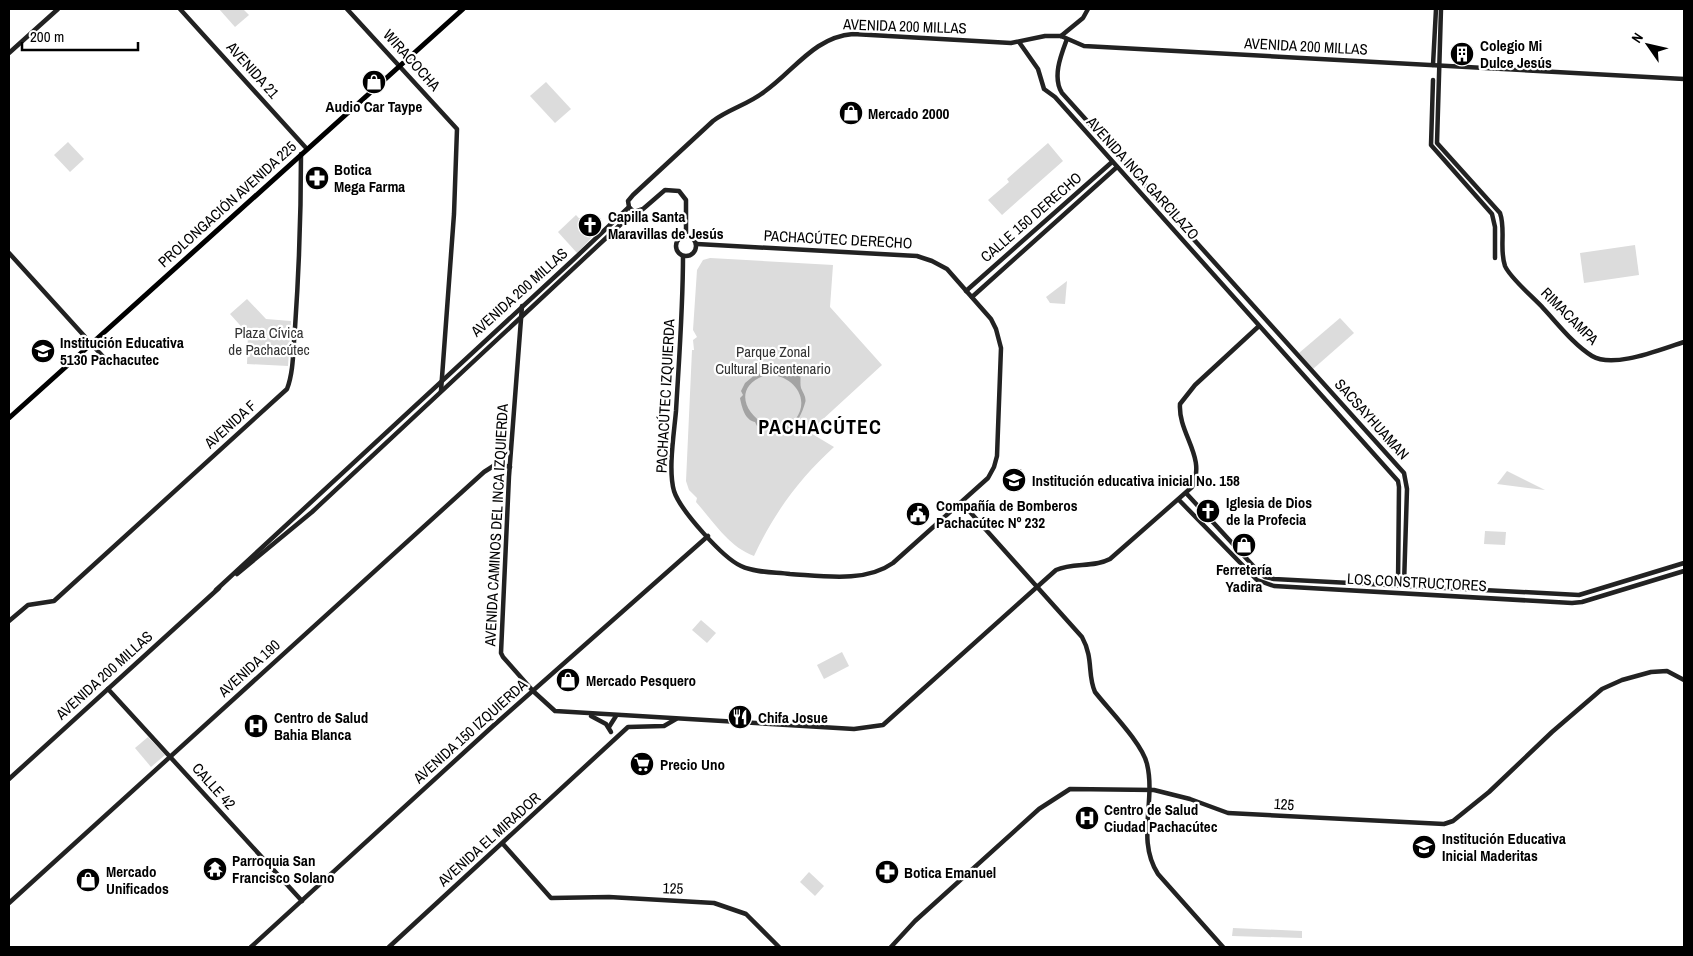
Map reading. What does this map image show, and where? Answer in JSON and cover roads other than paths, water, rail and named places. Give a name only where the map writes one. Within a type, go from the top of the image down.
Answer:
[{"type":"main road","name":"PROLONGACIÓN AVENIDA 225","points":[[9,418],[463,9]]},
{"type":"street","points":[[9,53],[58,9]]},
{"type":"street","name":"AVENIDA 21","points":[[180,9],[308,149]]},
{"type":"street","name":"WIRACOCHA","points":[[348,9],[457,128],[453,223],[442,381]]},
{"type":"street","points":[[1061,36],[1083,18],[1088,9]]},
{"type":"street","points":[[1436,9],[1436,65]]},
{"type":"street","points":[[1436,65],[1441,9]]},
{"type":"street","name":"AVENIDA 200 MILLAS","points":[[9,779],[629,207],[628,201],[633,195],[713,120],[726,111],[765,92],[816,47],[829,39],[853,34],[1018,42],[1045,36],[1061,36],[1084,46],[1684,78]]},
{"type":"street","name":"AVENIDA INCA GARCILAZO","points":[[1066,39],[1057,75],[1057,86],[1266,319]]},
{"type":"street","name":"AVENIDA INCA GARCILAZO","points":[[1018,42],[1038,69],[1044,90],[1055,97],[1398,481],[1398,585]]},
{"type":"street","name":"RIMACAMPA","points":[[1436,65],[1437,143],[1500,213],[1503,225],[1502,250],[1506,268],[1571,338],[1596,358],[1612,361],[1624,359],[1684,342]]},
{"type":"street","points":[[1434,80],[1431,145],[1492,214],[1495,227],[1495,258]]},
{"type":"street","name":"AVENIDA F","points":[[9,621],[28,605],[54,601],[287,389],[292,362],[300,249],[301,154]]},
{"type":"street","name":"CALLE 150 DERECHO","points":[[966,291],[1112,162]]},
{"type":"street","name":"CALLE 150 DERECHO","points":[[972,297],[1117,167]]},
{"type":"street","points":[[629,207],[634,212],[643,209],[665,190],[679,191],[686,200],[686,235]]},
{"type":"street","name":"AVENIDA 200 MILLAS","points":[[216,590],[304,518],[634,212]]},
{"type":"street","points":[[686,235],[693,238],[697,244],[692,255],[683,256],[678,253],[676,244],[678,239],[686,235]]},
{"type":"street","name":"PACHACÚTEC DERECHO","points":[[697,244],[917,256],[932,260],[947,270],[991,319],[1001,348],[997,456],[994,467],[988,478],[914,545]]},
{"type":"street","points":[[9,253],[107,361]]},
{"type":"street","name":"PACHACÚTEC IZQUIERDA","points":[[683,256],[683,309],[672,480],[677,498],[728,558],[742,566],[759,571],[854,576],[878,572],[893,564],[914,545]]},
{"type":"street","name":"AVENIDA CAMINOS DEL INCA IZQUIERDA","points":[[522,306],[517,346],[501,653],[533,691],[555,711],[854,729],[883,725],[1056,570],[1064,566],[1095,564],[1110,559],[1179,500],[1196,479],[1197,461],[1181,418],[1180,404],[1195,385],[1259,326]]},
{"type":"street","name":"SACSAYHUAMAN","points":[[1266,319],[1404,473],[1406,489],[1404,585]]},
{"type":"street","points":[[442,381],[442,391]]},
{"type":"street","name":"AVENIDA 190","points":[[9,903],[486,470],[498,463],[510,466]]},
{"type":"street","name":"LOS CONSTRUCTORES","points":[[1186,493],[1265,577],[1303,581],[1579,595],[1684,563]]},
{"type":"street","name":"LOS CONSTRUCTORES","points":[[1179,500],[1257,580],[1274,586],[1572,603],[1582,602],[1684,570]]},
{"type":"street","points":[[962,502],[1076,628],[1086,644],[1090,656],[1093,688],[1142,754],[1147,764],[1149,789],[1146,847],[1152,864],[1223,947]]},
{"type":"street","name":"AVENIDA 150 IZQUIERDA","points":[[251,947],[533,691],[708,536]]},
{"type":"street","name":"125","points":[[891,947],[915,921],[1008,837],[1059,794],[1078,787],[1121,791],[1149,789],[1190,799],[1228,813],[1444,824],[1453,821],[1489,792],[1552,732],[1602,689],[1622,680],[1651,672],[1667,671],[1684,680]]},
{"type":"street","name":"CALLE 42","points":[[108,689],[302,901]]},
{"type":"street","name":"AVENIDA CAMINOS DEL INCA IZQUIERDA","points":[[587,714],[610,729],[623,732],[630,726],[668,726],[676,719]]},
{"type":"street","name":"AVENIDA EL MIRADOR","points":[[604,749],[616,716]]},
{"type":"street","points":[[658,718],[661,722],[659,727]]},
{"type":"street","name":"AVENIDA EL MIRADOR","points":[[389,947],[623,732]]},
{"type":"street","name":"125","points":[[503,844],[551,898],[609,898],[714,903],[746,914],[779,947]]},
{"type":"place","name":"Colegio Mi Dulce Jesús","points":[[1462,54]]},
{"type":"place","name":"Audio Car Taype","points":[[374,82]]},
{"type":"place","name":"Mercado 2000","points":[[851,113]]},
{"type":"place","name":"Botica Mega Farma","points":[[317,178]]},
{"type":"place","name":"Capilla Santa Maravillas de Jesús","points":[[590,225]]},
{"type":"place","name":"Institución Educativa 5130 Pachacutec","points":[[43,351]]},
{"type":"place","name":"Institución educativa inicial No. 158","points":[[1014,480]]},
{"type":"place","name":"Iglesia de Dios de la Profecia","points":[[1208,511]]},
{"type":"place","name":"Compañía de Bomberos Pachacútec Nº 232","points":[[918,514]]},
{"type":"place","name":"Ferretería Yadira","points":[[1244,545]]},
{"type":"place","name":"Mercado Pesquero","points":[[568,680]]},
{"type":"place","name":"Chifa Josue","points":[[740,717]]},
{"type":"place","name":"Centro de Salud Bahia Blanca","points":[[256,726]]},
{"type":"place","name":"Precio Uno","points":[[642,764]]},
{"type":"place","name":"Centro de Salud Ciudad Pachacútec","points":[[1087,818]]},
{"type":"place","name":"Institución Educativa Inicial Maderitas","points":[[1424,847]]},
{"type":"place","name":"Parroquia San Francisco Solano","points":[[215,869]]},
{"type":"place","name":"Botica Emanuel","points":[[887,872]]},
{"type":"place","name":"Mercado Unificados","points":[[88,880]]},
{"type":"district","name":"PACHACÚTEC","points":[[820,426]]},
{"type":"park label","name":"Plaza Cívica de Pachacútec","points":[[269,340]]},
{"type":"park label","name":"Parque Zonal Cultural Bicentenario","points":[[773,360]]}]
